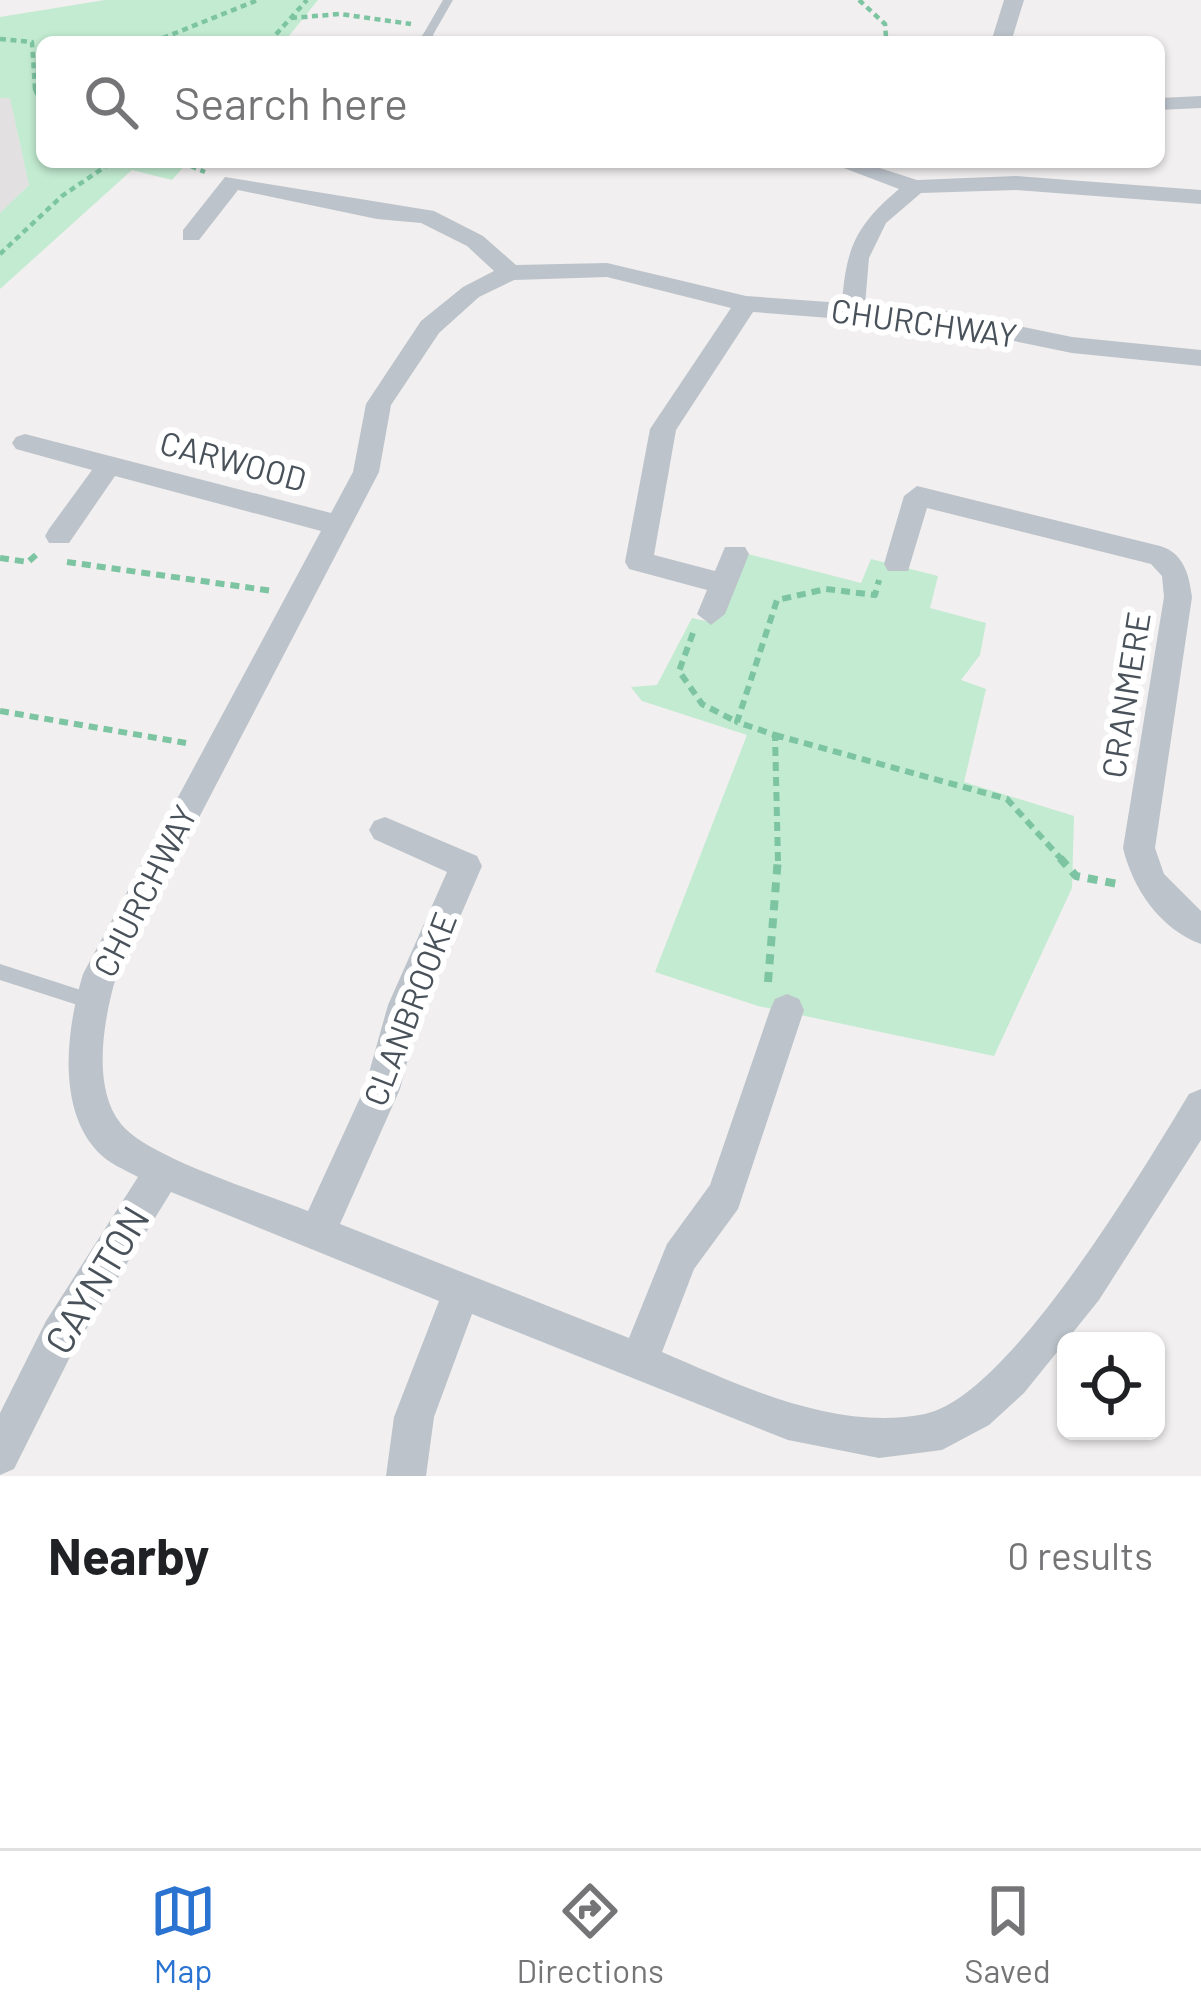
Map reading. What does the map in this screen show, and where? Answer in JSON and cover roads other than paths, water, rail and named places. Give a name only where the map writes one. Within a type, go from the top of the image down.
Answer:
[{"type":"street","points":[[1003,36],[1014,0]]},
{"type":"street","points":[[1165,104],[1201,102]]},
{"type":"street","points":[[857,168],[915,187],[1016,183],[1201,197]]},
{"type":"street","points":[[191,235],[233,182],[377,212],[426,216],[475,241],[510,273]]},
{"type":"street","points":[[853,310],[857,258],[878,219],[915,187]]},
{"type":"street","name":"CHURCHWAY","points":[[1201,358],[1072,345],[946,319],[746,304],[607,270],[555,268],[510,273],[471,292],[430,327],[379,404],[366,472],[100,974],[90,1000],[86,1071],[107,1136],[163,1171],[813,1428],[862,1436],[905,1436],[945,1429],[980,1405],[1030,1356],[1150,1194],[1201,1106]]},
{"type":"street","points":[[722,583],[638,562],[639,541],[663,429],[746,304]]},
{"type":"street","name":"CARWOOD","points":[[25,443],[338,525]]},
{"type":"street","name":"CARWOOD","points":[[59,536],[109,465]]},
{"type":"street","name":"CRANMERE","points":[[898,564],[917,496],[1160,556],[1175,573],[1178,597],[1139,848],[1143,874],[1201,929]]},
{"type":"street","points":[[711,614],[735,554]]},
{"type":"street","name":"CLANBROOKE","points":[[316,1233],[382,1089],[405,1005],[466,866],[385,830]]},
{"type":"street","points":[[639,1361],[680,1257],[725,1196],[787,1010]]},
{"type":"street","name":"CAYNTON","points":[[0,1455],[60,1335],[163,1171]]},
{"type":"street","points":[[406,1476],[414,1417],[462,1291]]},
{"type":"lane","points":[[427,36],[448,0]]},
{"type":"lane","points":[[0,972],[90,1000]]}]
